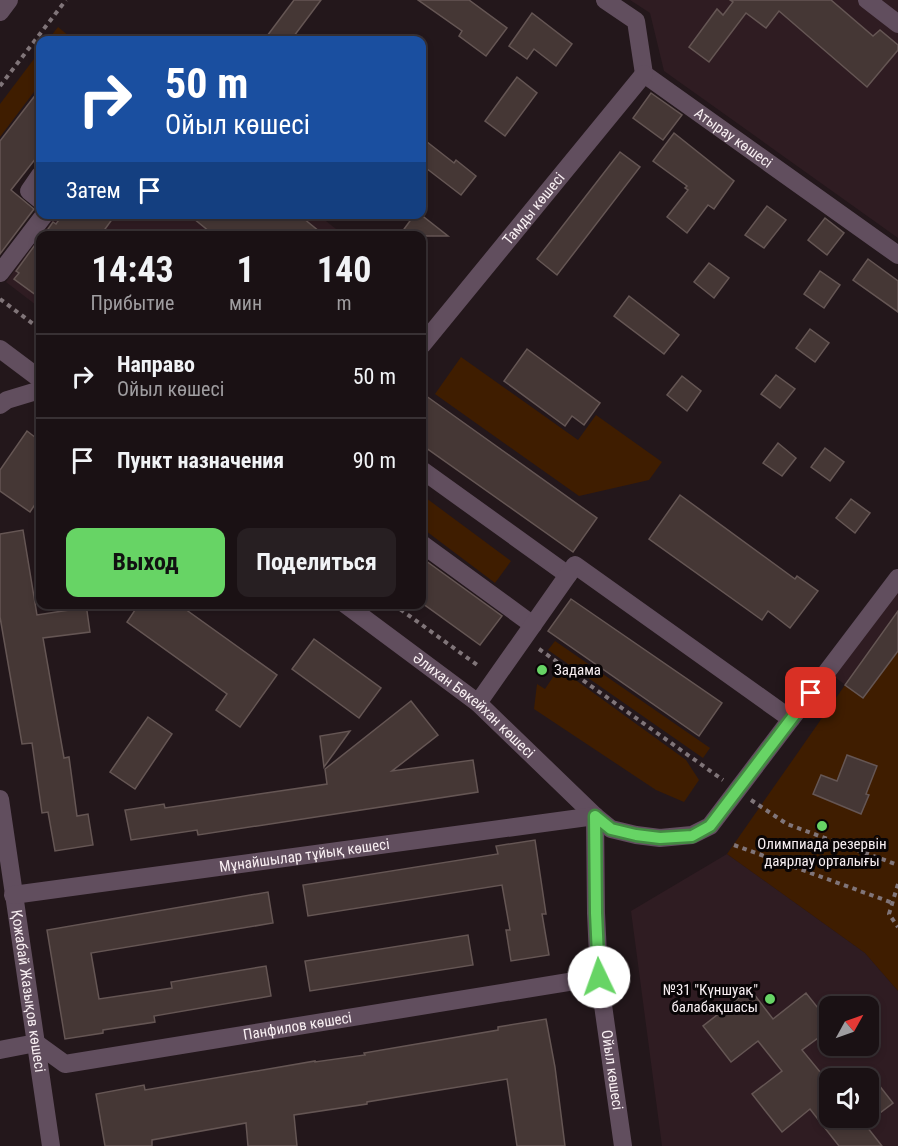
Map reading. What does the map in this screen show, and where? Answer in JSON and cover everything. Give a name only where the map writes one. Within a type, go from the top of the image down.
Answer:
[{"type":"street","points":[[0,12],[9,0]]},
{"type":"street","points":[[605,0],[636,21],[644,74]]},
{"type":"street","points":[[867,0],[898,24]]},
{"type":"street","name":"Атырау көшесі","points":[[644,74],[898,255]]},
{"type":"street","name":"Тамды көшесі","points":[[426,340],[644,74]]},
{"type":"street","points":[[36,181],[29,191],[36,197]]},
{"type":"street","points":[[0,273],[41,219]]},
{"type":"street","points":[[0,349],[36,376]]},
{"type":"street","points":[[0,405],[7,400],[36,391]]},
{"type":"street","points":[[426,473],[568,575]]},
{"type":"street","points":[[426,547],[528,632]]},
{"type":"street","points":[[478,703],[575,565],[791,719]]},
{"type":"street","points":[[595,816],[611,829],[660,838],[692,836],[710,826],[898,578]]},
{"type":"street","name":"Әлихан Бөкейхан көшесі","points":[[352,609],[478,703],[595,816]]},
{"type":"street","name":"Қожабай Жазықов көшесі","points":[[0,799],[51,1146]]},
{"type":"street","name":"Мұнайшылар тұйық көшесі","points":[[13,895],[595,816]]},
{"type":"street","name":"Ойыл көшесі","points":[[595,816],[599,977],[623,1146]]},
{"type":"street","name":"Панфилов көшесі","points":[[36,1043],[65,1064],[599,977]]},
{"type":"street","points":[[0,1050],[36,1043]]},
{"type":"path","points":[[38,36],[66,0]]},
{"type":"path","points":[[0,86],[36,39]]},
{"type":"path","points":[[0,299],[36,326]]},
{"type":"path","points":[[400,609],[495,678]]},
{"type":"path","points":[[528,632],[737,790],[788,824],[898,865]]},
{"type":"path","points":[[734,845],[893,903]]},
{"type":"path","points":[[898,884],[890,914],[898,927]]},
{"type":"shaded area","points":[[630,0],[898,0],[898,238],[664,71],[650,13]]},
{"type":"shaded area","points":[[58,27],[69,36],[51,36]]},
{"type":"shaded area","points":[[36,56],[36,89],[0,137],[0,104]]},
{"type":"shaded area","points":[[53,219],[323,219],[339,231],[45,231]]},
{"type":"shaded area","points":[[36,241],[36,305],[6,282]]},
{"type":"shaded area","points":[[461,357],[578,440],[596,415],[662,462],[649,480],[579,496],[435,394]]},
{"type":"shaded area","points":[[426,498],[511,561],[495,583],[426,531]]},
{"type":"shaded area","points":[[898,585],[898,651],[863,698],[832,675]]},
{"type":"shaded area","points":[[555,641],[710,748],[703,758],[548,650]]},
{"type":"shaded area","name":"Олимпиада резервін даярлау орталығы","points":[[898,651],[898,991],[865,953],[727,854],[845,685],[863,698]]},
{"type":"shaded area","points":[[559,668],[686,760],[699,780],[684,802],[656,790],[534,709],[537,684],[545,689]]},
{"type":"shaded area","name":"№31 \"Күншуақ\" балабақшасы","points":[[727,854],[865,953],[898,991],[898,1146],[662,1146],[631,911]]},
{"type":"building","points":[[294,0],[321,0],[294,36],[267,36]]},
{"type":"building","points":[[418,0],[469,0],[507,28],[486,56],[459,36],[462,31]]},
{"type":"building","points":[[730,0],[831,0],[873,36],[880,30],[898,45],[898,50],[867,87],[779,11],[766,28],[746,13],[709,62],[689,47],[717,9],[723,15],[733,2]]},
{"type":"building","points":[[532,13],[572,44],[556,66],[534,49],[527,59],[509,46]]},
{"type":"building","points":[[517,77],[537,93],[505,136],[485,121]]},
{"type":"building","points":[[651,93],[682,115],[663,140],[633,118]]},
{"type":"building","points":[[36,94],[36,158],[11,190],[34,209],[0,254],[0,141]]},
{"type":"building","points":[[674,133],[734,181],[714,209],[708,205],[687,233],[667,217],[688,190],[685,188],[687,186],[653,161]]},
{"type":"building","points":[[426,141],[454,163],[456,160],[476,176],[461,195],[426,168]]},
{"type":"building","points":[[620,152],[640,167],[557,275],[537,259]]},
{"type":"building","points":[[767,206],[786,220],[764,248],[745,235]]},
{"type":"building","points":[[825,218],[844,233],[827,255],[808,240]]},
{"type":"building","points":[[60,219],[112,219],[104,231],[47,231],[53,222],[56,224]]},
{"type":"building","points":[[194,219],[304,219],[319,231],[209,231]]},
{"type":"building","points":[[411,219],[426,219],[448,236],[426,236],[426,231],[403,231]]},
{"type":"building","points":[[36,244],[36,295],[14,279],[19,273],[16,271]]},
{"type":"building","points":[[868,259],[898,281],[898,312],[853,280]]},
{"type":"building","points":[[709,263],[729,278],[714,298],[694,282]]},
{"type":"building","points":[[820,271],[840,285],[824,308],[804,294]]},
{"type":"building","points":[[629,296],[679,335],[664,354],[614,316]]},
{"type":"building","points":[[810,329],[829,343],[815,362],[796,348]]},
{"type":"building","points":[[527,349],[600,403],[584,425],[572,416],[565,426],[504,381]]},
{"type":"building","points":[[776,375],[795,389],[780,408],[761,394]]},
{"type":"building","points":[[682,376],[701,391],[687,411],[667,395]]},
{"type":"building","points":[[426,396],[597,518],[573,552],[426,448]]},
{"type":"building","points":[[27,431],[36,438],[36,503],[30,512],[0,491],[0,470]]},
{"type":"building","points":[[778,443],[796,458],[782,476],[763,463]]},
{"type":"building","points":[[825,448],[844,462],[830,481],[811,467]]},
{"type":"building","points":[[680,495],[795,579],[797,576],[818,591],[790,628],[768,611],[762,620],[649,539]]},
{"type":"building","points":[[851,499],[870,513],[855,533],[836,518]]},
{"type":"building","points":[[23,530],[37,615],[69,609],[87,609],[90,632],[43,638],[64,758],[69,757],[77,816],[88,814],[93,845],[55,851],[48,812],[42,813],[32,743],[22,744],[0,617],[0,534]]},
{"type":"building","points":[[426,561],[502,616],[480,645],[426,606]]},
{"type":"building","points":[[571,599],[722,703],[699,736],[548,631]]},
{"type":"building","points":[[136,609],[185,609],[277,675],[240,727],[216,710],[227,694],[127,622]]},
{"type":"building","points":[[898,611],[898,651],[863,698],[845,685]]},
{"type":"building","points":[[314,639],[381,688],[359,718],[292,669]]},
{"type":"building","points":[[411,701],[438,735],[392,771],[473,760],[478,792],[198,835],[197,830],[131,840],[125,810],[164,804],[165,808],[327,784],[325,769]]},
{"type":"building","points":[[148,717],[172,734],[135,789],[110,772]]},
{"type":"building","points":[[350,731],[324,767],[320,736]]},
{"type":"building","points":[[847,755],[877,766],[861,814],[813,794],[821,775],[837,781]]},
{"type":"building","points":[[535,840],[546,914],[542,914],[549,955],[511,961],[506,930],[510,930],[502,885],[308,916],[303,885],[498,854],[496,846]]},
{"type":"building","points":[[268,892],[273,923],[91,953],[99,999],[172,988],[171,982],[266,966],[271,996],[154,1016],[155,1022],[65,1039],[47,930]]},
{"type":"building","points":[[468,935],[473,965],[310,991],[305,961]]},
{"type":"building","points":[[750,989],[773,1019],[806,993],[819,1009],[819,1037],[802,1050],[819,1071],[819,1120],[810,1109],[782,1132],[752,1094],[782,1071],[758,1041],[731,1062],[703,1026]]},
{"type":"building","points":[[546,1019],[565,1146],[517,1146],[507,1079],[294,1115],[297,1146],[248,1146],[246,1123],[152,1140],[152,1146],[105,1146],[96,1094],[144,1085],[145,1090],[315,1061],[365,1055],[364,1053],[498,1030],[498,1027]]},
{"type":"building","points":[[879,1085],[893,1103],[879,1114]]},
{"type":"building","points":[[825,1128],[868,1128],[882,1146],[839,1146]]},
{"type":"place","name":"Задама","points":[[542,670]]},
{"type":"place","name":"Олимпиада резервін даярлау орталығы","points":[[822,826]]},
{"type":"place","name":"№31 \"Күншуақ\" балабақшасы","points":[[770,999]]},
{"type":"route","points":[[599,977],[595,816],[611,829],[660,838],[692,836],[710,826],[811,693]]}]
